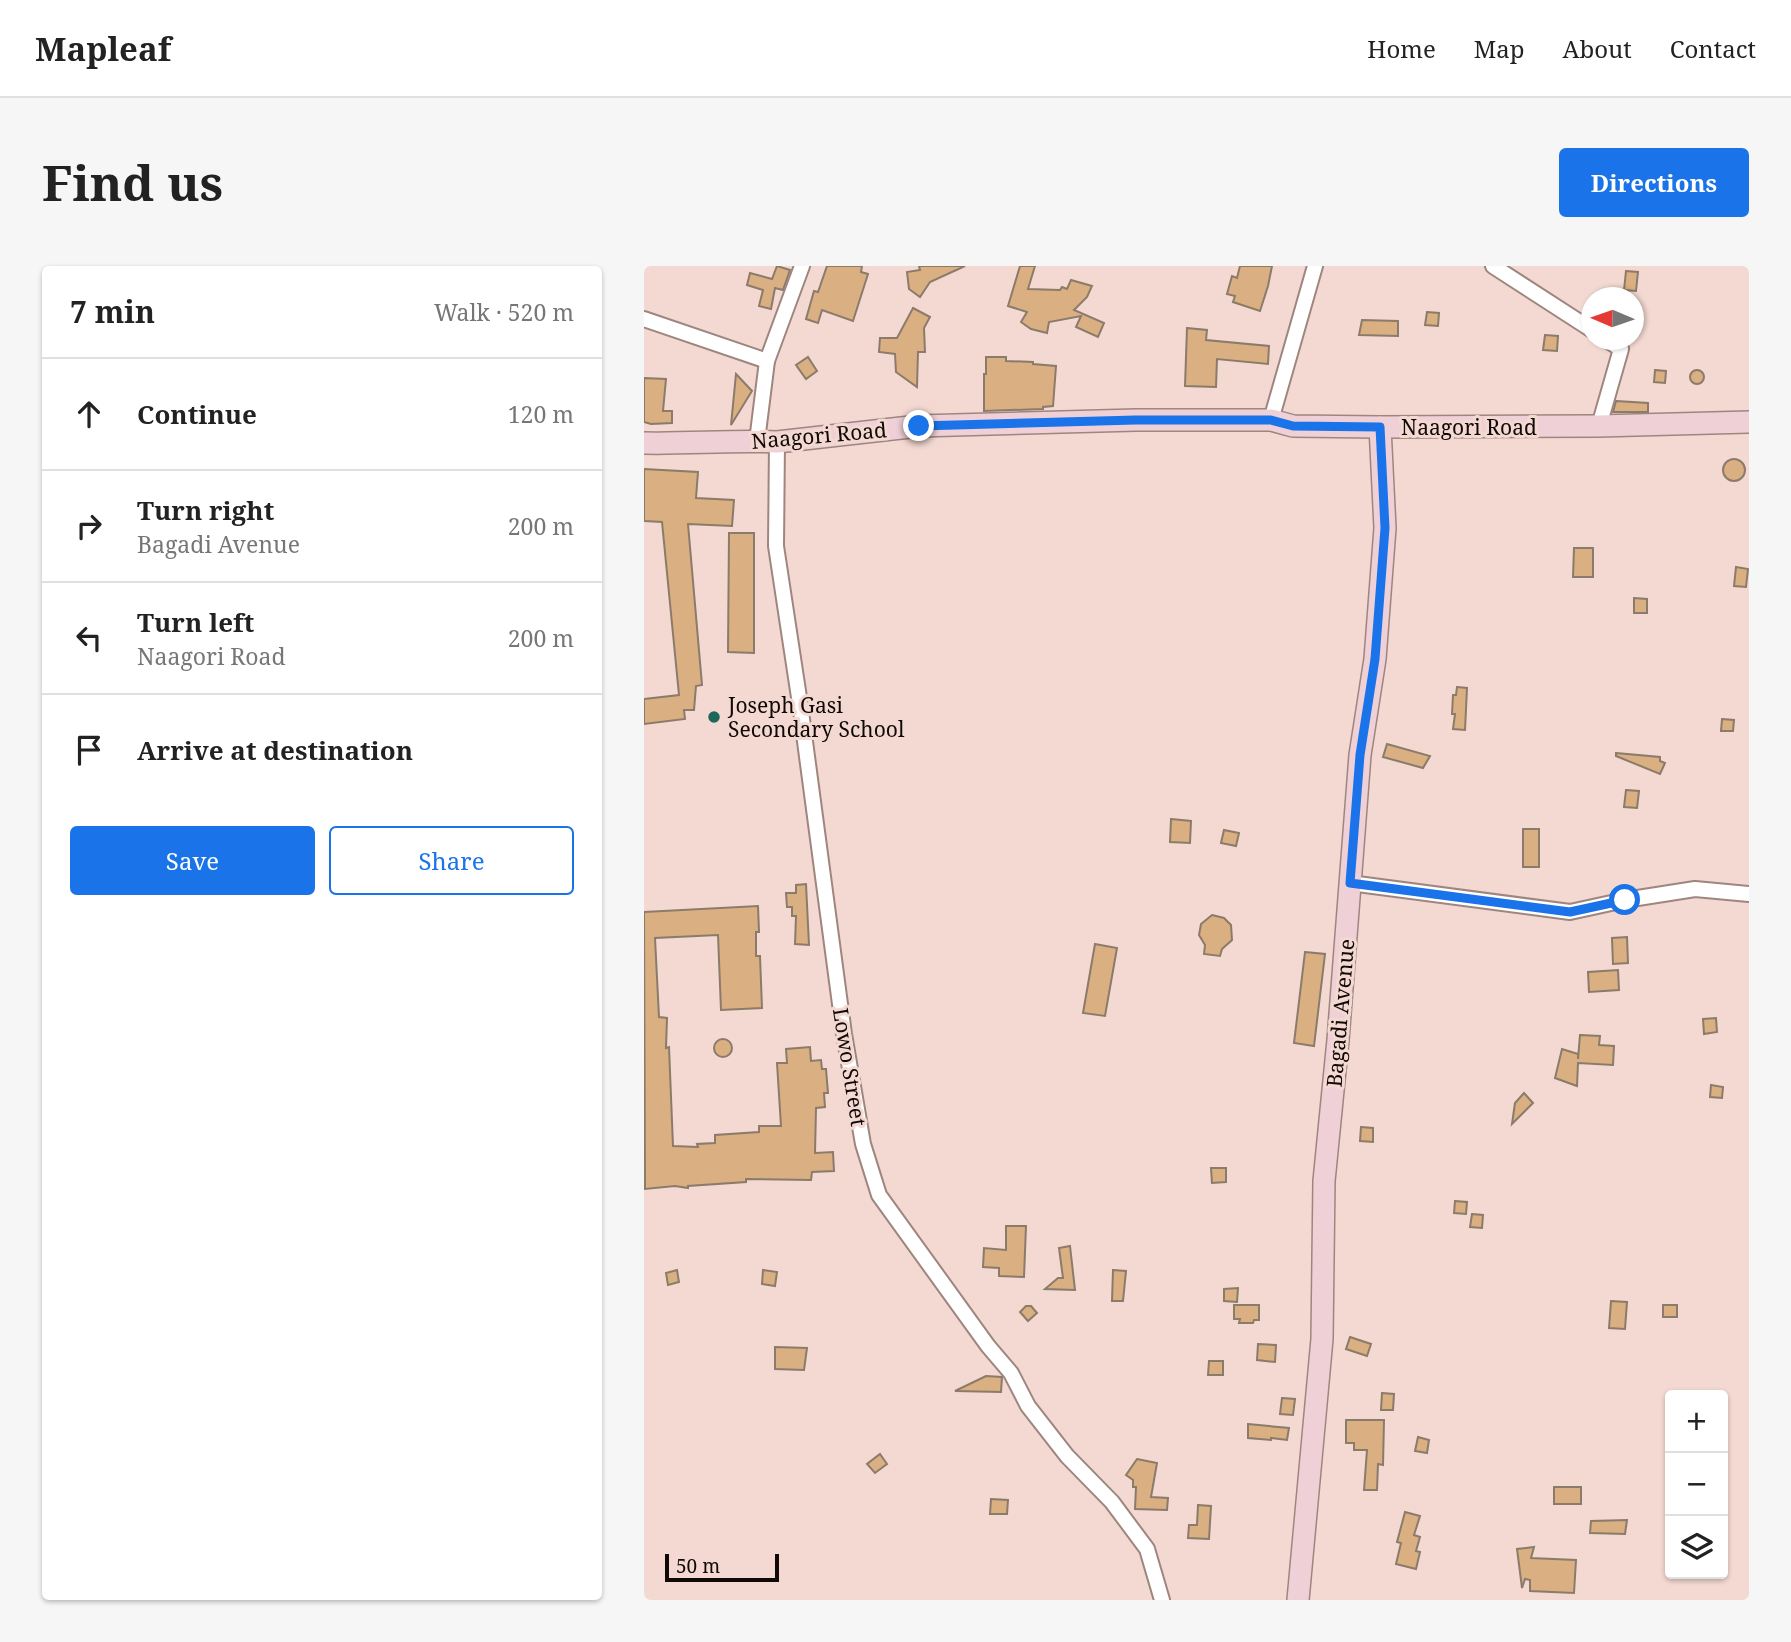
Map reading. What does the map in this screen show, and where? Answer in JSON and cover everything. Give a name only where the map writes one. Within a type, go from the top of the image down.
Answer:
[{"type":"street","name":"Lowo Street","points":[[802,266],[767,361],[767,441],[776,547],[844,1034],[863,1144],[879,1195],[988,1346],[1011,1373],[1028,1406],[1067,1456],[1112,1502],[1147,1549],[1163,1600]]},
{"type":"street","points":[[1271,420],[1315,266]]},
{"type":"street","points":[[1493,266],[1581,323]]},
{"type":"street","points":[[644,319],[767,361]]},
{"type":"street","points":[[1599,426],[1621,350]]},
{"type":"street","name":"Naagori Road","points":[[644,443],[767,441],[919,426],[1136,420],[1271,420],[1293,426],[1380,427],[1749,422]]},
{"type":"street","name":"Bagadi Avenue","points":[[1298,1600],[1322,1339],[1324,1181],[1360,755],[1375,659],[1385,528],[1380,427]]},
{"type":"street","points":[[1350,883],[1570,912],[1625,900],[1695,890],[1749,894]]},
{"type":"building","points":[[777,266],[790,270],[783,290],[775,288],[771,309],[759,306],[763,290],[747,285],[750,273],[772,279]]},
{"type":"building","points":[[827,266],[862,266],[861,272],[868,274],[853,321],[822,310],[818,323],[806,319],[814,291],[818,292]]},
{"type":"building","points":[[919,266],[965,266],[930,282],[920,297],[909,289],[907,272],[920,270]]},
{"type":"building","points":[[1020,266],[1035,266],[1028,289],[1067,289],[1071,280],[1092,286],[1087,297],[1074,310],[1104,323],[1098,337],[1076,327],[1081,316],[1049,322],[1047,333],[1031,329],[1021,322],[1027,312],[1008,306]]},
{"type":"building","points":[[1240,266],[1272,266],[1260,311],[1233,302],[1235,296],[1227,294],[1232,276],[1237,278]]},
{"type":"building","points":[[1626,271],[1638,272],[1636,287],[1624,287]]},
{"type":"building","points":[[913,308],[930,317],[924,328],[925,352],[918,352],[917,387],[896,372],[895,354],[879,352],[880,338],[897,338]]},
{"type":"building","points":[[1427,312],[1439,313],[1438,326],[1425,325]]},
{"type":"building","points":[[1362,320],[1398,321],[1398,336],[1359,335]]},
{"type":"building","points":[[1187,328],[1207,330],[1206,340],[1269,346],[1268,364],[1217,359],[1216,387],[1185,386]]},
{"type":"building","points":[[1545,335],[1558,336],[1557,351],[1543,350]]},
{"type":"building","points":[[808,357],[817,371],[806,379],[796,365]]},
{"type":"building","points":[[986,357],[1006,357],[1006,361],[1056,366],[1053,406],[1043,409],[984,411]]},
{"type":"building","points":[[1655,370],[1666,371],[1665,383],[1654,382]]},
{"type":"building","points":[[1697,370],[1702,372],[1702,382],[1697,384],[1692,382],[1690,377],[1692,372]]},
{"type":"building","points":[[736,374],[752,391],[731,425]]},
{"type":"building","points":[[644,378],[666,379],[663,411],[672,411],[672,423],[644,422]]},
{"type":"building","points":[[1616,401],[1648,403],[1648,412],[1613,412]]},
{"type":"building","points":[[1734,459],[1742,462],[1745,470],[1742,478],[1734,481],[1726,478],[1723,470],[1726,462]]},
{"type":"building","points":[[644,469],[698,472],[696,498],[734,500],[732,526],[688,524],[702,685],[696,686],[694,710],[684,710],[685,719],[644,724],[644,699],[679,695],[662,522],[644,521]]},
{"type":"building","points":[[729,533],[754,533],[754,653],[728,652]]},
{"type":"building","points":[[1574,548],[1593,548],[1593,577],[1573,577]]},
{"type":"building","points":[[1736,567],[1748,569],[1746,587],[1734,586]]},
{"type":"building","points":[[1634,598],[1647,599],[1647,613],[1634,613]]},
{"type":"building","points":[[1457,687],[1467,688],[1465,730],[1453,729],[1453,695],[1456,695]]},
{"type":"building","points":[[1722,719],[1734,720],[1733,731],[1721,731]]},
{"type":"building","points":[[1387,744],[1430,756],[1423,768],[1383,757]]},
{"type":"building","points":[[1616,753],[1660,757],[1660,761],[1665,763],[1660,774],[1616,756]]},
{"type":"building","points":[[1626,790],[1639,791],[1637,808],[1624,807]]},
{"type":"building","points":[[1171,819],[1191,821],[1190,843],[1170,842]]},
{"type":"building","points":[[1523,829],[1539,829],[1539,867],[1523,867]]},
{"type":"building","points":[[1224,830],[1239,833],[1236,846],[1221,843]]},
{"type":"building","points":[[806,884],[809,945],[795,944],[796,916],[792,916],[792,907],[787,907],[786,893],[796,893],[796,885]]},
{"type":"building","points":[[758,906],[756,956],[760,956],[762,1008],[721,1010],[718,935],[655,938],[659,1017],[667,1018],[666,1048],[669,1047],[673,1146],[698,1147],[697,1144],[715,1143],[715,1135],[759,1132],[759,1126],[781,1126],[777,1063],[787,1063],[786,1049],[810,1047],[811,1061],[821,1060],[822,1069],[826,1069],[828,1093],[824,1093],[825,1107],[816,1108],[815,1153],[833,1152],[834,1171],[812,1172],[811,1180],[746,1179],[746,1182],[688,1188],[675,1186],[645,1189],[644,912]]},
{"type":"building","points":[[1212,915],[1224,918],[1231,925],[1232,940],[1222,949],[1220,956],[1204,954],[1205,945],[1199,935],[1201,924]]},
{"type":"building","points":[[1627,937],[1628,963],[1613,964],[1612,938]]},
{"type":"building","points":[[1095,944],[1117,948],[1105,1016],[1083,1013]]},
{"type":"building","points":[[1305,952],[1325,954],[1314,1046],[1294,1043]]},
{"type":"building","points":[[1618,970],[1619,990],[1589,992],[1588,972]]},
{"type":"building","points":[[1716,1018],[1717,1032],[1704,1034],[1703,1019]]},
{"type":"building","points":[[1580,1035],[1600,1036],[1599,1045],[1614,1046],[1613,1065],[1578,1063],[1577,1086],[1555,1078],[1562,1049],[1578,1054],[1578,1059]]},
{"type":"building","points":[[719,1039],[727,1039],[732,1048],[730,1055],[719,1057],[714,1052],[714,1044]]},
{"type":"building","points":[[1711,1085],[1723,1087],[1722,1098],[1710,1097]]},
{"type":"building","points":[[1524,1093],[1533,1103],[1512,1124],[1515,1103]]},
{"type":"building","points":[[1361,1127],[1373,1128],[1373,1142],[1360,1141]]},
{"type":"building","points":[[1211,1168],[1226,1168],[1226,1182],[1212,1183]]},
{"type":"building","points":[[1455,1201],[1467,1202],[1466,1214],[1454,1213]]},
{"type":"building","points":[[1472,1214],[1483,1215],[1482,1228],[1470,1227]]},
{"type":"building","points":[[1006,1226],[1026,1226],[1024,1277],[999,1276],[999,1268],[983,1267],[984,1248],[1006,1250]]},
{"type":"building","points":[[1070,1246],[1075,1290],[1045,1289],[1058,1278],[1063,1278],[1059,1248]]},
{"type":"building","points":[[677,1270],[679,1282],[668,1285],[666,1273]]},
{"type":"building","points":[[763,1270],[777,1272],[775,1286],[762,1284]]},
{"type":"building","points":[[1113,1270],[1126,1271],[1123,1301],[1112,1301]]},
{"type":"building","points":[[1238,1288],[1237,1302],[1224,1301],[1224,1289]]},
{"type":"building","points":[[1611,1301],[1627,1302],[1625,1329],[1609,1328]]},
{"type":"building","points":[[1234,1305],[1259,1305],[1259,1320],[1239,1323],[1240,1319],[1234,1319]]},
{"type":"building","points":[[1663,1305],[1677,1305],[1677,1317],[1663,1317]]},
{"type":"building","points":[[1026,1306],[1031,1306],[1037,1313],[1028,1321],[1020,1312]]},
{"type":"building","points":[[1350,1337],[1371,1344],[1367,1356],[1346,1349]]},
{"type":"building","points":[[1258,1344],[1276,1345],[1275,1362],[1257,1360]]},
{"type":"building","points":[[775,1347],[807,1348],[804,1370],[775,1369]]},
{"type":"building","points":[[1209,1361],[1223,1361],[1223,1375],[1208,1375]]},
{"type":"building","points":[[986,1376],[1002,1377],[1001,1392],[955,1391]]},
{"type":"building","points":[[1382,1393],[1394,1394],[1393,1410],[1381,1410]]},
{"type":"building","points":[[1282,1398],[1295,1399],[1293,1415],[1280,1414]]},
{"type":"building","points":[[1346,1420],[1384,1420],[1383,1465],[1378,1464],[1377,1490],[1364,1490],[1367,1450],[1354,1450],[1354,1443],[1346,1443]]},
{"type":"building","points":[[1248,1424],[1289,1428],[1287,1440],[1248,1438]]},
{"type":"building","points":[[1418,1437],[1429,1440],[1427,1453],[1415,1451]]},
{"type":"building","points":[[880,1454],[887,1464],[875,1473],[867,1464]]},
{"type":"building","points":[[1137,1459],[1157,1463],[1151,1497],[1168,1498],[1167,1510],[1135,1509],[1136,1487],[1133,1487],[1133,1480],[1126,1475]]},
{"type":"building","points":[[1554,1487],[1581,1487],[1581,1504],[1554,1504]]},
{"type":"building","points":[[991,1499],[1008,1500],[1007,1514],[990,1514]]},
{"type":"building","points":[[1198,1505],[1211,1506],[1209,1539],[1188,1538],[1189,1525],[1197,1525]]},
{"type":"building","points":[[1405,1512],[1420,1516],[1414,1535],[1420,1537],[1416,1551],[1420,1552],[1416,1569],[1396,1564],[1401,1543],[1397,1542]]},
{"type":"building","points":[[1627,1520],[1625,1534],[1590,1533],[1591,1521]]},
{"type":"building","points":[[1534,1547],[1531,1558],[1576,1560],[1574,1593],[1530,1591],[1530,1580],[1525,1579],[1522,1588],[1517,1549]]},
{"type":"place","name":"Joseph Gasi Secondary School","points":[[714,717]]},
{"type":"route","points":[[919,426],[1136,420],[1271,420],[1293,426],[1380,427],[1385,528],[1375,659],[1360,755],[1350,883],[1570,912],[1625,900]]}]
